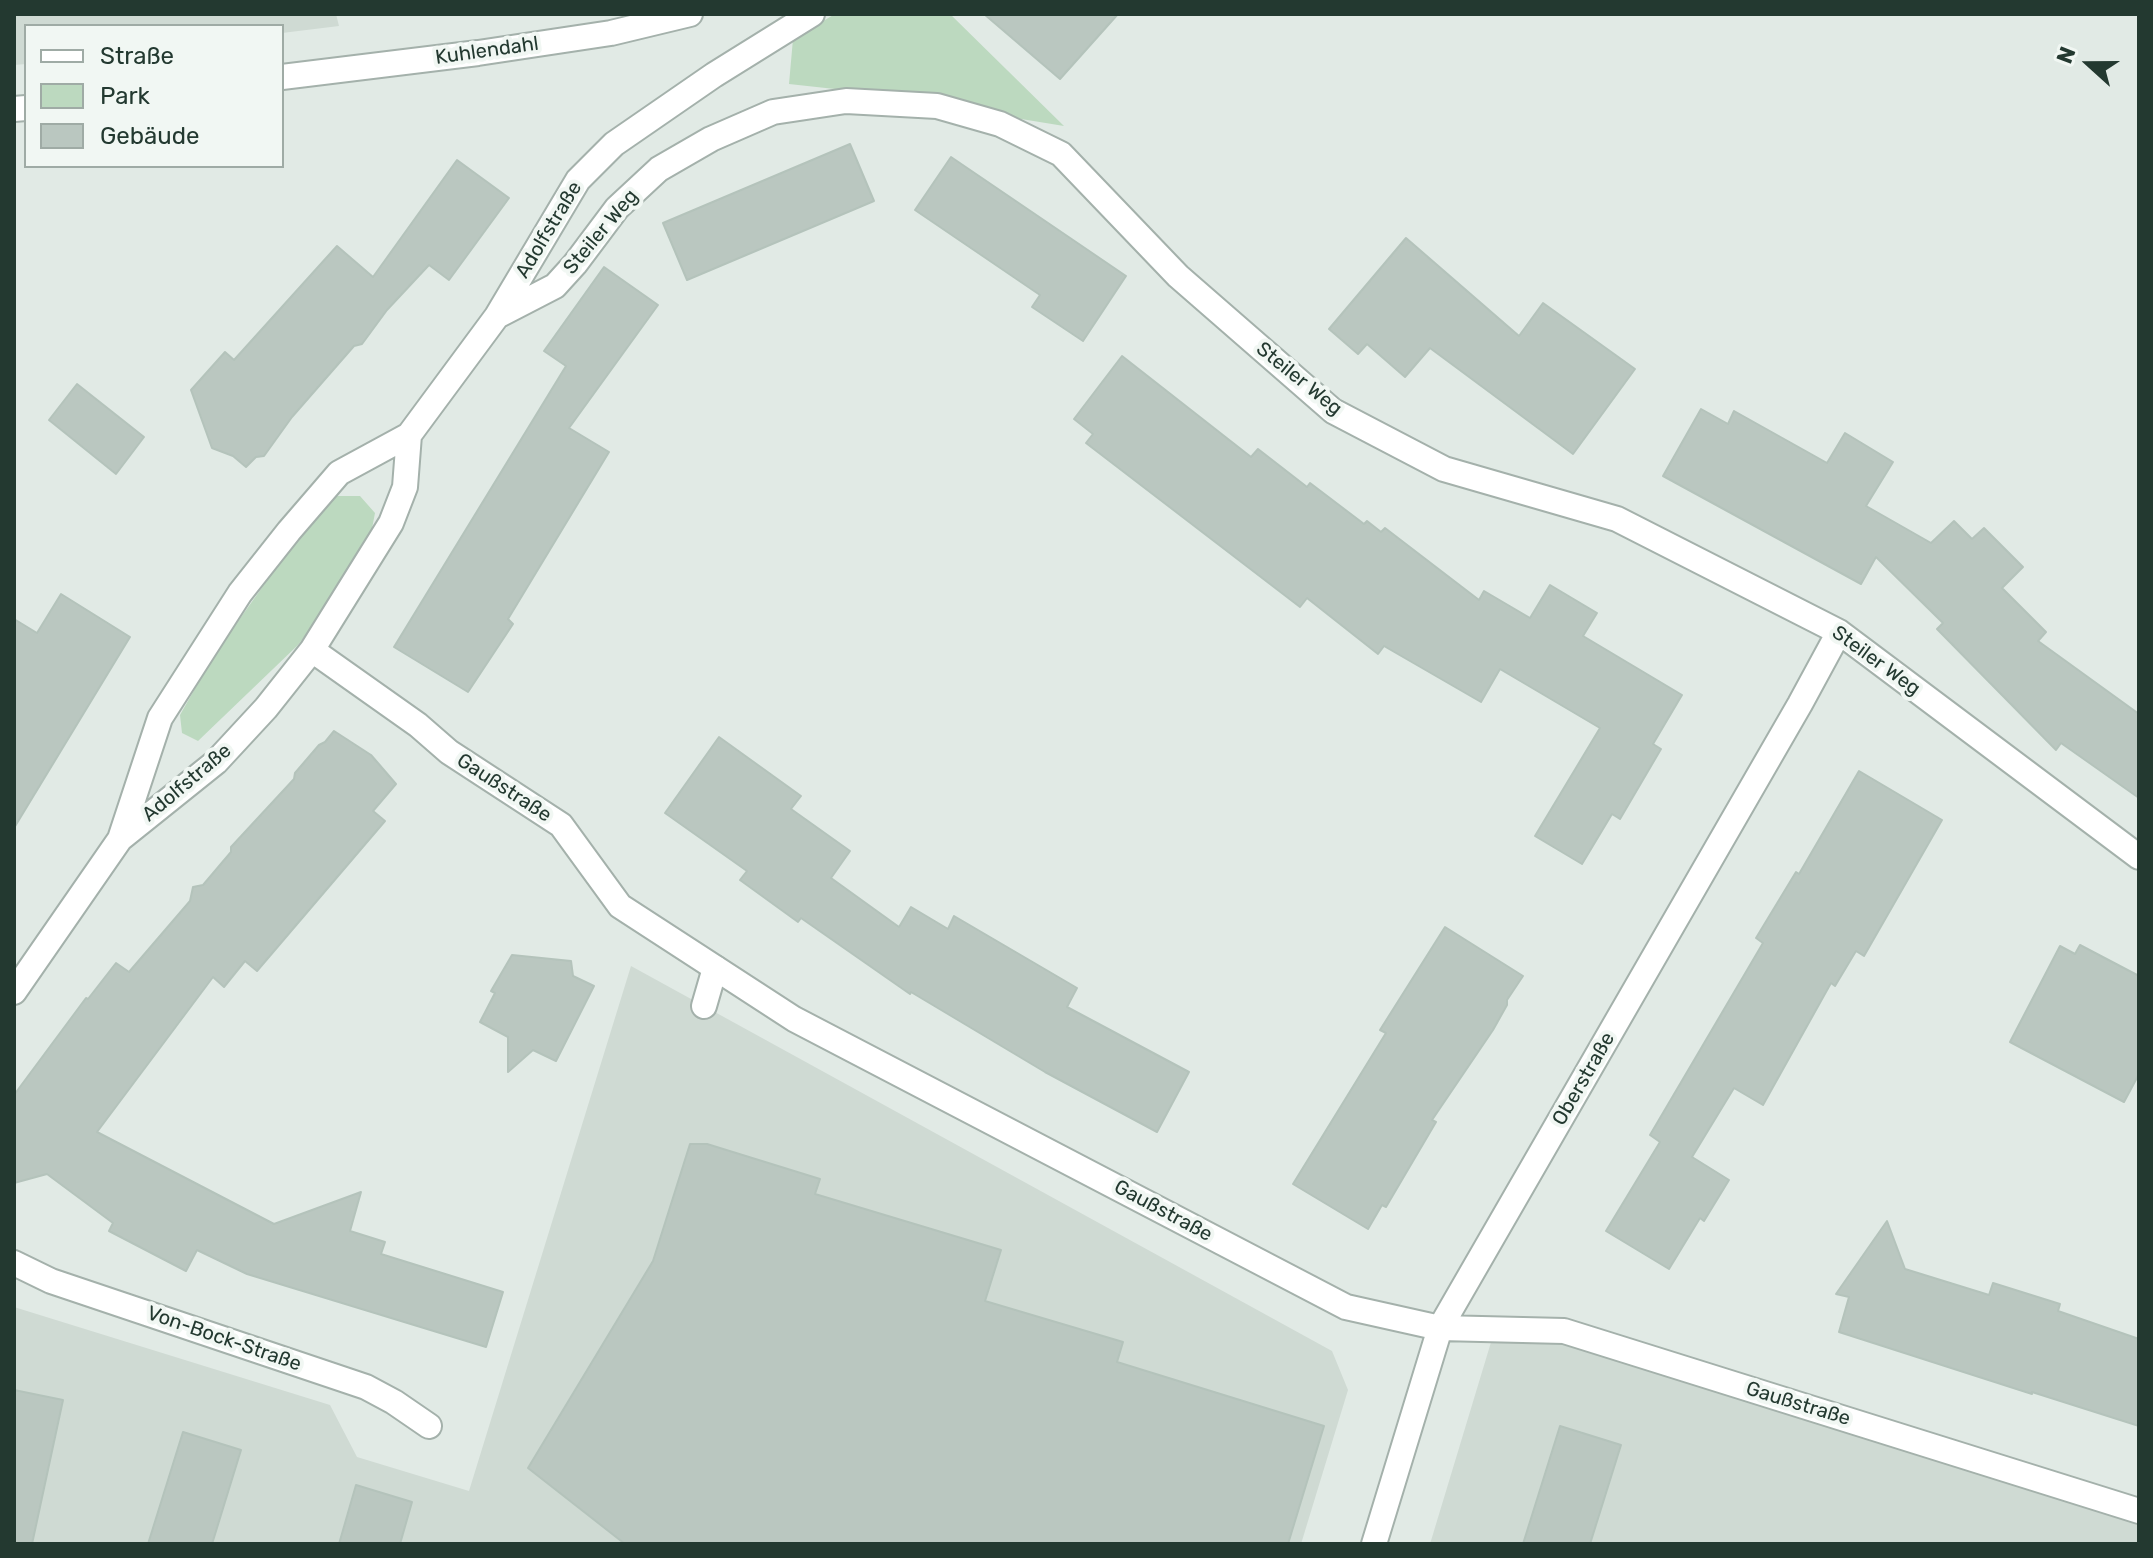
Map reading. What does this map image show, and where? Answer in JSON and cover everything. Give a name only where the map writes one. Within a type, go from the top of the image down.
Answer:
[{"type":"street","name":"Kuhlendahl","points":[[284,77],[611,33],[690,14]]},
{"type":"street","name":"Adolfstraße","points":[[14,992],[120,839],[160,718],[240,593],[289,531],[339,473],[409,435],[497,316],[578,180],[614,144],[714,75],[812,14]]},
{"type":"street","name":"Steiler Weg","points":[[497,316],[555,286],[617,208],[659,169],[711,139],[773,112],[846,101],[937,106],[1000,124],[1061,154],[1178,276],[1333,411],[1444,469],[1617,519],[1839,632],[2139,857]]},
{"type":"street","name":"Adolfstraße","points":[[120,839],[216,762],[266,708],[312,650],[391,523],[405,487],[409,435]]},
{"type":"street","name":"Oberstraße","points":[[1374,1544],[1440,1328],[1839,632]]},
{"type":"street","name":"Gaußstraße","points":[[312,650],[418,725],[449,752],[561,825],[620,906],[794,1019],[1346,1307],[1440,1328],[1564,1331],[2139,1511]]},
{"type":"street","points":[[704,1006],[715,968]]},
{"type":"street","name":"Von-Bock-Straße","points":[[14,1263],[51,1281],[366,1387],[429,1426]]},
{"type":"shaded area","points":[[14,14],[336,14],[339,26],[284,33],[284,24],[24,24],[24,64],[14,65]]},
{"type":"shaded area","points":[[631,966],[1332,1351],[1348,1390],[1301,1544],[14,1544],[14,1307],[330,1405],[357,1457],[469,1491]]},
{"type":"shaded area","points":[[1495,1329],[1564,1331],[2139,1511],[2139,1544],[1430,1544]]},
{"type":"green space","points":[[835,14],[950,14],[1064,126],[789,84],[793,39]]},
{"type":"green space","points":[[337,496],[360,496],[375,513],[370,539],[338,593],[298,645],[198,741],[182,733],[180,715],[214,655],[308,523]]},
{"type":"building","points":[[984,14],[1118,14],[1060,79]]},
{"type":"building","points":[[850,144],[874,201],[687,280],[663,223]]},
{"type":"building","points":[[951,157],[1126,276],[1083,341],[1032,307],[1040,295],[915,210]]},
{"type":"building","points":[[457,160],[509,198],[449,280],[429,265],[387,310],[362,344],[354,346],[292,417],[264,456],[256,457],[246,467],[233,456],[212,448],[191,390],[225,352],[234,360],[337,246],[373,277]]},
{"type":"building","points":[[1406,238],[1519,336],[1543,303],[1635,369],[1573,454],[1430,348],[1405,377],[1367,344],[1358,354],[1329,329]]},
{"type":"building","points":[[604,267],[658,305],[569,428],[609,452],[508,619],[513,624],[468,692],[394,647],[566,366],[544,351]]},
{"type":"building","points":[[1122,356],[1251,457],[1258,449],[1307,487],[1310,483],[1364,524],[1367,521],[1381,532],[1385,528],[1479,600],[1484,591],[1530,618],[1550,585],[1597,613],[1583,636],[1682,695],[1653,744],[1661,749],[1620,819],[1612,814],[1582,864],[1535,836],[1600,728],[1500,669],[1481,702],[1384,646],[1378,654],[1307,598],[1300,607],[1086,443],[1093,434],[1074,419]]},
{"type":"building","points":[[77,384],[144,437],[116,474],[49,420]]},
{"type":"building","points":[[1701,409],[1728,424],[1734,411],[1827,463],[1845,433],[1893,462],[1866,506],[1931,543],[1954,521],[1972,539],[1984,528],[2023,567],[2002,588],[2046,632],[2038,641],[2139,714],[2139,798],[2061,743],[2056,750],[1937,629],[1943,623],[1876,557],[1861,584],[1663,476]]},
{"type":"building","points":[[61,594],[130,637],[14,828],[14,619],[37,633]]},
{"type":"building","points":[[334,731],[371,755],[396,784],[373,811],[385,821],[257,971],[245,961],[224,987],[213,977],[97,1132],[274,1224],[361,1192],[350,1231],[385,1242],[381,1254],[503,1292],[486,1347],[247,1274],[197,1250],[186,1271],[109,1231],[113,1223],[47,1174],[14,1183],[14,1095],[116,963],[129,972],[190,901],[193,887],[203,885],[231,852],[231,847]]},
{"type":"building","points":[[719,737],[801,796],[791,809],[850,851],[831,878],[899,927],[911,907],[948,929],[954,916],[1077,988],[1067,1007],[1189,1072],[1157,1132],[910,994],[801,918],[798,922],[740,880],[747,871],[665,813]]},
{"type":"building","points":[[1859,771],[1942,820],[1864,956],[1856,951],[1835,986],[1831,983],[1763,1105],[1734,1088],[1692,1157],[1729,1180],[1704,1221],[1700,1218],[1669,1269],[1606,1231],[1660,1142],[1650,1135],[1763,943],[1756,938],[1796,872],[1799,874]]},
{"type":"building","points":[[1445,927],[1523,976],[1493,1030],[1432,1120],[1436,1122],[1386,1207],[1382,1205],[1368,1229],[1293,1184],[1386,1033],[1380,1030]]},
{"type":"building","points":[[2080,945],[2139,976],[2139,1074],[2124,1102],[2010,1042],[2060,946],[2075,954]]},
{"type":"building","points":[[512,955],[571,961],[573,976],[594,986],[556,1061],[533,1050],[508,1072],[508,1037],[480,1022],[495,993],[491,991]]},
{"type":"building","points":[[690,1144],[707,1144],[820,1179],[815,1194],[1001,1250],[985,1301],[1123,1342],[1117,1362],[1324,1426],[1288,1544],[625,1544],[528,1468],[653,1261]]},
{"type":"building","points":[[1887,1221],[1905,1269],[1989,1295],[1993,1283],[2060,1304],[2058,1311],[2139,1339],[2139,1426],[1839,1332],[1849,1297],[1836,1294]]},
{"type":"building","points":[[14,1390],[63,1400],[32,1544],[14,1543]]},
{"type":"building","points":[[1560,1426],[1621,1445],[1590,1544],[1523,1544]]},
{"type":"building","points":[[183,1432],[241,1450],[212,1544],[148,1544]]},
{"type":"building","points":[[356,1485],[412,1502],[400,1544],[339,1544]]}]
